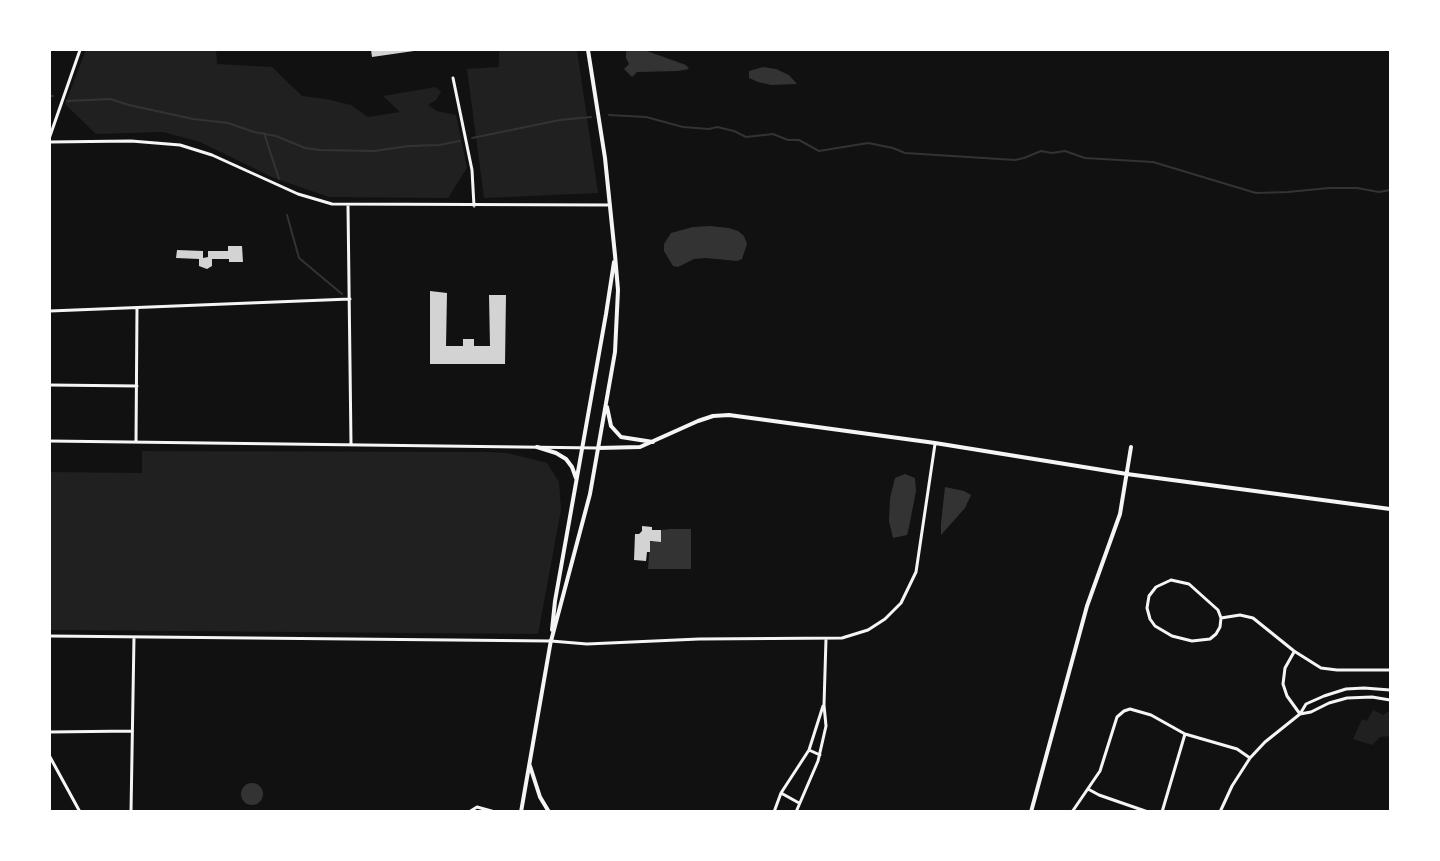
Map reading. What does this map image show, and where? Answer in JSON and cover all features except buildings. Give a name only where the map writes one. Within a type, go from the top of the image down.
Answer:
[{"type":"street","points":[[50,136],[80,50]]},
{"type":"street","points":[[551,641],[585,515],[615,351],[618,290],[615,255],[605,158],[588,50]]},
{"type":"street","points":[[453,78],[472,170],[474,206]]},
{"type":"street","points":[[50,142],[141,141],[180,145],[213,154],[298,195],[323,202],[348,205],[610,205]]},
{"type":"street","points":[[348,205],[351,444]]},
{"type":"street","points":[[521,812],[615,255]]},
{"type":"street","points":[[50,311],[350,299]]},
{"type":"street","points":[[136,442],[137,308]]},
{"type":"street","points":[[50,385],[137,386]]},
{"type":"street","points":[[606,403],[611,426],[618,435],[625,439],[654,442]]},
{"type":"street","points":[[50,441],[631,449],[654,442],[698,421],[713,416],[729,415],[935,443],[1127,474],[1390,509]]},
{"type":"street","points":[[50,636],[551,641],[587,644],[699,639],[842,638],[868,630],[885,619],[901,603],[916,572],[935,443]]},
{"type":"street","points":[[537,447],[566,459],[575,475],[576,483]]},
{"type":"street","points":[[1031,812],[1087,606],[1120,514],[1131,447]]},
{"type":"street","points":[[1177,580],[1194,588],[1218,610],[1221,618],[1220,627],[1209,639],[1202,641],[1182,639],[1155,626],[1148,614],[1148,602],[1153,591],[1161,583],[1177,580]]},
{"type":"street","points":[[1221,618],[1240,615],[1253,618],[1315,666],[1329,670],[1390,670]]},
{"type":"street","points":[[131,812],[134,637]]},
{"type":"street","points":[[796,812],[820,755],[826,726],[824,705],[826,639]]},
{"type":"street","points":[[1294,651],[1285,668],[1283,684],[1287,696],[1300,714]]},
{"type":"street","points":[[1221,812],[1232,786],[1250,758],[1265,742],[1300,714],[1306,704],[1335,692],[1364,688],[1390,690]]},
{"type":"street","points":[[1300,714],[1347,698],[1372,697],[1390,700]]},
{"type":"street","points":[[774,812],[781,793],[809,750],[824,705]]},
{"type":"street","points":[[1072,812],[1100,771],[1117,717],[1130,709],[1151,715],[1185,734],[1237,749],[1250,758]]},
{"type":"street","points":[[50,732],[132,731]]},
{"type":"street","points":[[1162,812],[1185,734]]},
{"type":"street","points":[[809,750],[820,755]]},
{"type":"street","points":[[50,757],[80,812]]},
{"type":"street","points":[[529,763],[540,797],[549,812]]},
{"type":"street","points":[[1088,789],[1148,812]]},
{"type":"street","points":[[781,793],[799,803]]},
{"type":"street","points":[[469,812],[477,807],[495,812]]},
{"type":"shaded area","points":[[86,50],[216,50],[217,64],[272,67],[302,96],[351,105],[368,117],[400,112],[383,96],[436,87],[441,92],[436,100],[428,105],[437,111],[456,115],[467,168],[448,198],[329,197],[274,178],[200,142],[163,132],[96,134],[65,104]]},
{"type":"shaded area","points":[[499,50],[577,50],[598,193],[484,198],[467,69],[499,67]]},
{"type":"shaded area","points":[[626,50],[644,50],[686,65],[689,69],[637,72],[632,77],[624,69],[629,64]]},
{"type":"shaded area","points":[[763,67],[776,69],[789,75],[797,84],[771,85],[749,78],[749,71]]},
{"type":"shaded area","points":[[693,227],[729,228],[744,236],[747,244],[742,259],[737,261],[694,259],[678,267],[673,266],[664,251],[664,244],[671,233]]},
{"type":"shaded area","points":[[142,451],[492,452],[507,453],[547,463],[559,482],[561,510],[538,634],[50,630],[50,472],[142,473]]},
{"type":"shaded area","points":[[905,474],[915,478],[916,491],[907,535],[893,538],[889,521],[890,498],[895,478]]},
{"type":"shaded area","points":[[945,487],[971,495],[965,508],[941,535],[941,523]]},
{"type":"shaded area","points":[[691,529],[691,569],[648,569],[650,542],[661,541],[661,530]]},
{"type":"shaded area","points":[[1373,710],[1383,715],[1390,710],[1390,736],[1380,737],[1372,745],[1353,739],[1362,719],[1367,721]]},
{"type":"shaded area","points":[[248,783],[256,783],[263,790],[263,798],[256,805],[248,805],[241,798],[241,790]]},
{"type":"waterway","points":[[67,101],[110,99],[193,119],[228,123],[254,132],[276,136],[305,148],[320,150],[374,151],[460,141]]},
{"type":"waterway","points":[[609,115],[646,117],[683,127],[709,129],[717,127],[746,137],[773,134],[788,140],[799,140],[819,151],[868,143],[905,153],[1015,160],[1041,151],[1052,153],[1065,151],[1085,158],[1153,162],[1256,193],[1329,188],[1357,188],[1379,192],[1390,190]]},
{"type":"waterway","points":[[472,138],[560,120],[591,117]]},
{"type":"waterway","points":[[264,133],[279,179]]},
{"type":"waterway","points":[[287,215],[299,258],[342,294]]}]
